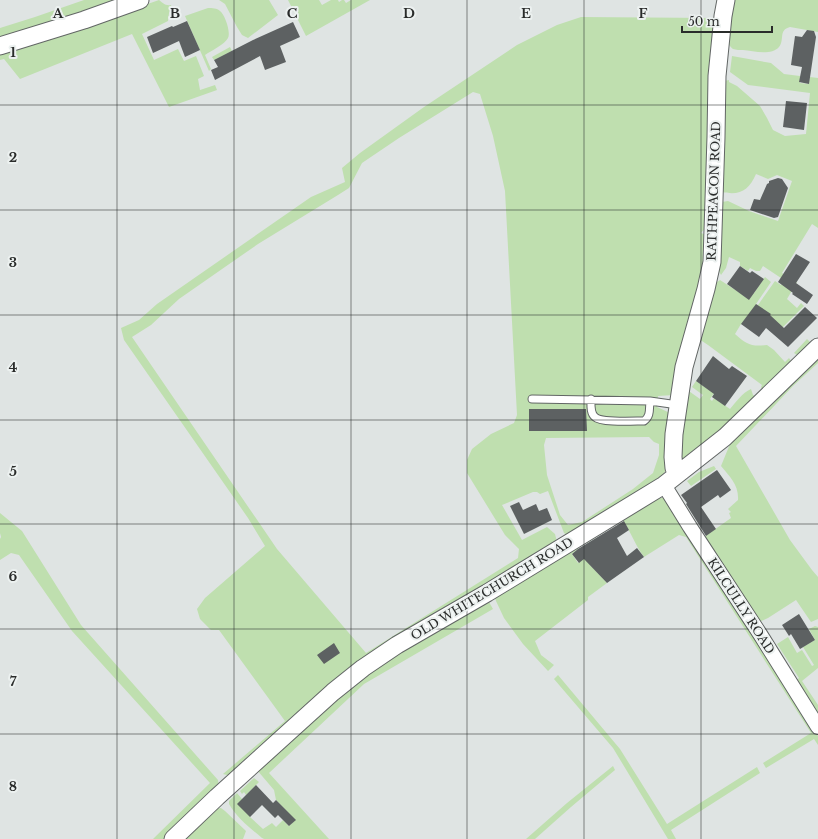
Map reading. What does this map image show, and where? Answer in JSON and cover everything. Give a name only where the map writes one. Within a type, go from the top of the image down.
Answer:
[{"type":"street","points":[[0,46],[84,20],[140,0]]},
{"type":"street","name":"RATHPEACON ROAD","points":[[678,474],[674,468],[674,434],[685,360],[706,289],[712,262],[717,76],[726,0]]},
{"type":"street","name":"OLD WHITECHURCH ROAD","points":[[173,839],[333,692],[363,668],[397,645],[487,593],[664,485],[725,437],[818,347]]},
{"type":"street","name":"KILCULLY ROAD","points":[[664,485],[818,727]]},
{"type":"lane","points":[[532,399],[650,401],[678,405]]},
{"type":"lane","points":[[591,400],[591,413],[595,418],[601,421],[644,421],[648,418],[650,401]]},
{"type":"green space","points":[[84,0],[127,0],[0,40],[0,28]]},
{"type":"green space","points":[[159,0],[166,5],[171,5],[172,8],[169,13],[168,21],[142,34],[154,60],[178,49],[184,61],[196,56],[204,76],[198,79],[200,90],[215,85],[217,90],[169,107],[132,34],[20,79],[4,59],[0,60],[0,53]]},
{"type":"green space","points":[[219,0],[269,0],[278,15],[248,38],[242,35],[225,4]]},
{"type":"green space","points":[[288,0],[319,0],[322,5],[331,0],[338,0],[339,2],[344,0],[346,3],[351,0],[370,0],[306,36]]},
{"type":"green space","points":[[731,0],[818,0],[818,32],[790,27],[784,30],[781,44],[776,50],[762,52],[733,49],[727,42]]},
{"type":"green space","points":[[208,8],[217,9],[222,13],[229,32],[228,38],[221,45],[205,55],[211,69],[209,71],[185,16]]},
{"type":"green space","points":[[581,17],[713,18],[709,224],[701,233],[707,235],[710,252],[674,395],[658,396],[657,407],[670,413],[666,469],[662,478],[567,535],[564,533],[548,491],[540,494],[533,492],[502,505],[522,540],[547,527],[555,534],[557,542],[410,631],[232,774],[223,774],[285,721],[219,630],[211,630],[200,619],[197,609],[205,598],[265,546],[248,518],[124,340],[121,328],[139,320],[157,304],[311,197],[345,182],[342,168],[360,153],[424,107],[517,45],[557,25]],"holes":[[[473,92],[480,94],[493,136],[505,191],[517,415],[514,423],[491,434],[472,449],[467,460],[467,473],[505,535],[519,549],[518,558],[366,653],[277,549],[132,337],[151,325],[179,299],[258,244],[349,188],[362,163]],[[649,437],[654,442],[659,444],[659,455],[653,473],[633,489],[582,522],[568,525],[560,515],[547,475],[544,445],[546,438]]]},
{"type":"green space","points":[[230,47],[232,51],[214,60],[212,57]]},
{"type":"green space","points":[[732,56],[771,63],[784,74],[800,76],[800,83],[809,84],[810,77],[818,78],[818,228],[812,224],[782,273],[797,282],[787,299],[797,308],[801,303],[804,306],[783,327],[741,324],[735,334],[749,344],[757,346],[767,345],[785,362],[789,358],[791,361],[765,389],[762,389],[762,385],[699,339],[693,361],[694,363],[690,362],[714,284],[720,280],[740,293],[754,293],[765,277],[771,282],[756,304],[758,305],[775,281],[781,285],[784,280],[763,266],[760,271],[750,268],[748,271],[740,266],[740,262],[729,257],[726,268],[721,275],[718,269],[722,202],[728,201],[749,211],[778,221],[792,181],[777,175],[768,179],[756,174],[747,188],[734,193],[722,192],[724,81],[729,80],[729,82],[737,86],[760,106],[773,130],[785,136],[806,134],[810,93],[748,85],[730,72]]},
{"type":"green space","points":[[807,339],[811,343],[797,355],[794,353]]},
{"type":"green space","points":[[818,355],[818,363],[793,386],[736,446],[790,540],[818,577],[818,619],[811,622],[796,600],[759,622],[704,537],[731,518],[729,513],[731,512],[728,509],[738,500],[737,490],[731,478],[721,466],[730,444]]},
{"type":"green space","points":[[724,379],[710,399],[712,401],[714,398],[730,409],[742,395],[751,389],[753,395],[757,397],[739,417],[684,460],[681,459],[678,455],[686,389],[700,399],[703,395],[692,387],[696,381],[709,390]]},
{"type":"green space","points":[[714,466],[716,469],[691,486],[687,481],[699,472]]},
{"type":"green space","points":[[665,498],[696,544],[818,736],[818,745],[814,739],[766,768],[763,763],[811,733],[686,537],[679,535],[644,557],[623,520],[587,543],[585,540],[648,502]]},
{"type":"green space","points":[[0,513],[22,531],[81,625],[218,780],[219,788],[165,839],[153,839],[210,783],[72,631],[19,555],[11,553],[0,560]]},
{"type":"green space","points":[[576,545],[579,548],[572,554],[578,563],[586,557],[590,565],[607,583],[588,597],[588,600],[535,641],[541,655],[554,665],[548,671],[523,644],[504,618],[495,598]]},
{"type":"green space","points":[[486,602],[489,602],[493,609],[364,684],[269,773],[329,839],[264,839],[248,827],[236,814],[229,804],[229,801],[237,793],[242,799],[250,817],[263,829],[272,823],[276,827],[283,820],[289,826],[295,820],[276,800],[274,790],[257,770],[366,672]]},
{"type":"green space","points":[[815,626],[818,627],[818,668],[802,681],[818,705],[818,720],[795,681],[799,678],[777,644],[788,637],[797,653],[802,650],[812,666],[814,665],[803,647],[815,640],[809,629]]},
{"type":"green space","points":[[558,675],[620,749],[667,824],[757,767],[760,773],[671,830],[676,839],[668,839],[613,748],[554,679]]},
{"type":"green space","points":[[613,766],[615,770],[535,839],[526,839],[567,803]]},
{"type":"green space","points":[[254,778],[259,782],[246,795],[244,792],[242,794],[240,791]]},
{"type":"green space","points":[[221,808],[246,831],[243,839],[181,839],[213,809]]},
{"type":"building","points":[[187,21],[200,50],[185,57],[179,41],[153,53],[147,37]]},
{"type":"building","points":[[293,22],[300,37],[280,46],[286,62],[265,70],[260,56],[215,80],[211,70],[218,67],[214,60]]},
{"type":"building","points":[[807,30],[814,31],[816,37],[809,84],[799,82],[802,67],[791,65],[795,36],[802,37]]},
{"type":"building","points":[[786,101],[807,103],[804,130],[783,127]]},
{"type":"building","points":[[778,178],[782,179],[788,188],[778,217],[774,218],[750,210],[754,199],[760,200],[769,181]]},
{"type":"building","points":[[796,254],[810,262],[796,283],[813,295],[807,304],[778,282]]},
{"type":"building","points":[[740,266],[750,273],[752,271],[764,279],[749,300],[727,284]]},
{"type":"building","points":[[756,304],[771,314],[770,315],[784,328],[805,307],[817,318],[788,347],[766,328],[759,337],[741,324]]},
{"type":"building","points":[[713,356],[729,369],[732,366],[747,376],[725,406],[712,397],[714,394],[696,381]]},
{"type":"building","points":[[529,409],[586,409],[587,431],[529,431]]},
{"type":"building","points":[[717,470],[731,490],[720,498],[718,495],[701,507],[716,529],[706,536],[681,495]]},
{"type":"building","points":[[519,502],[523,510],[536,504],[539,511],[547,508],[552,520],[524,534],[510,506]]},
{"type":"building","points":[[624,521],[629,530],[617,538],[627,556],[637,548],[644,557],[607,583],[584,559],[579,563],[572,554]]},
{"type":"building","points":[[799,614],[815,640],[800,649],[791,634],[789,636],[782,625]]},
{"type":"building","points":[[334,643],[340,653],[324,664],[317,655]]},
{"type":"building","points":[[256,785],[273,803],[276,800],[296,820],[289,826],[278,815],[275,818],[262,805],[250,817],[237,804]]}]
